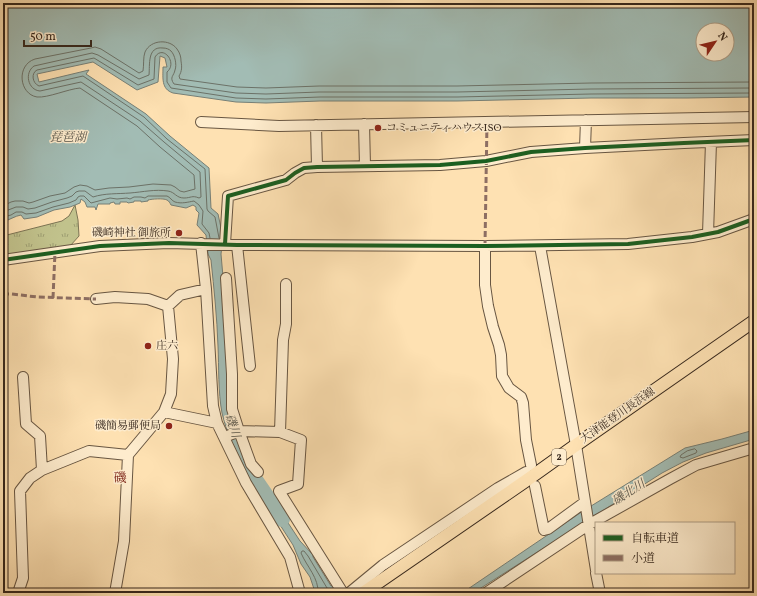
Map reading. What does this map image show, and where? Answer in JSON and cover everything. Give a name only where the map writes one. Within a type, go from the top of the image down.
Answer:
[{"type":"main road","name":"大津能登川長浜線","points":[[363,593],[754,321]]},
{"type":"street","points":[[201,122],[279,126],[754,117]]},
{"type":"street","points":[[585,148],[586,120]]},
{"type":"street","points":[[364,124],[365,166]]},
{"type":"street","points":[[316,125],[317,167]]},
{"type":"street","points":[[222,244],[228,196],[286,180],[304,168],[440,165],[486,161],[531,152],[754,140]]},
{"type":"street","points":[[708,234],[712,142]]},
{"type":"street","points":[[3,260],[100,246],[162,243],[237,245],[485,246],[628,244],[708,234],[754,220]]},
{"type":"street","points":[[201,244],[206,289],[213,406],[218,423]]},
{"type":"street","points":[[237,245],[250,366]]},
{"type":"street","points":[[485,246],[485,285],[488,306],[501,355],[502,376],[509,388],[521,397],[523,403],[530,476],[544,530],[548,529],[585,504]]},
{"type":"street","points":[[540,246],[576,444],[595,566]]},
{"type":"street","points":[[226,278],[232,374],[232,434],[246,483],[290,557],[300,593]]},
{"type":"street","points":[[280,432],[283,340],[286,324],[286,284]]},
{"type":"street","points":[[168,306],[180,295],[206,289]]},
{"type":"street","points":[[96,299],[115,297],[148,299],[168,306]]},
{"type":"street","points":[[116,593],[124,541],[128,455],[164,412],[171,394],[174,359],[168,306]]},
{"type":"street","points":[[23,377],[26,424],[40,436],[42,470]]},
{"type":"street","points":[[164,412],[218,423],[232,434],[251,464],[258,472]]},
{"type":"street","points":[[232,434],[280,432],[301,440],[298,484],[279,491],[343,593]]},
{"type":"street","points":[[486,593],[588,524],[670,479],[696,465],[754,448]]},
{"type":"street","points":[[18,593],[23,578],[20,491],[30,478],[42,470],[89,451],[128,455]]},
{"type":"street","points":[[349,593],[383,565],[498,488],[530,476]]},
{"type":"street","points":[[596,574],[600,593]]},
{"type":"green space","points":[[75,205],[79,236],[70,246],[3,255],[3,236],[62,221],[69,216]]},
{"type":"water","name":"琵琶湖","points":[[3,3],[754,3],[754,97],[457,101],[320,101],[266,103],[236,102],[173,93],[169,91],[166,89],[163,79],[163,67],[167,67],[165,58],[160,56],[158,82],[137,90],[93,62],[37,74],[39,82],[89,70],[86,74],[146,114],[209,168],[211,208],[218,214],[223,237],[221,254],[225,300],[229,406],[252,468],[265,487],[259,490],[237,453],[228,433],[222,413],[211,260],[208,254],[206,235],[197,225],[199,213],[196,210],[196,207],[193,205],[186,208],[171,205],[167,200],[158,199],[141,202],[120,202],[120,204],[115,204],[114,202],[110,204],[98,204],[96,210],[95,207],[87,207],[85,202],[81,199],[80,203],[70,207],[54,210],[37,217],[24,219],[21,215],[3,222]]},
{"type":"water","name":"磯北川","points":[[754,430],[754,439],[706,453],[683,462],[662,473],[473,593],[462,593],[583,511],[685,448]]},
{"type":"water","points":[[273,500],[300,541],[313,555],[331,586],[333,585],[338,593],[314,593],[310,577],[301,564],[293,545],[271,511],[273,510],[268,503]]},
{"type":"waterway","name":"磯川","points":[[249,471],[282,519]]},
{"type":"marked path","points":[[485,246],[487,121]]},
{"type":"marked path","points":[[53,298],[55,252]]},
{"type":"marked path","points":[[3,294],[96,299]]},
{"type":"cycle path","points":[[225,244],[228,196],[286,180],[304,168],[440,165],[486,161],[531,152],[754,140]]},
{"type":"cycle path","points":[[3,260],[100,246],[169,243],[237,245],[485,246],[628,244],[692,237],[718,232],[754,219]]},
{"type":"place","name":"コミュニティハウスISO","points":[[378,128]]},
{"type":"place","name":"磯崎神社 御旅所","points":[[179,233]]},
{"type":"place","name":"庄六","points":[[148,346]]},
{"type":"place","name":"磯簡易郵便局","points":[[169,426]]},
{"type":"district","name":"磯","points":[[120,479]]}]
